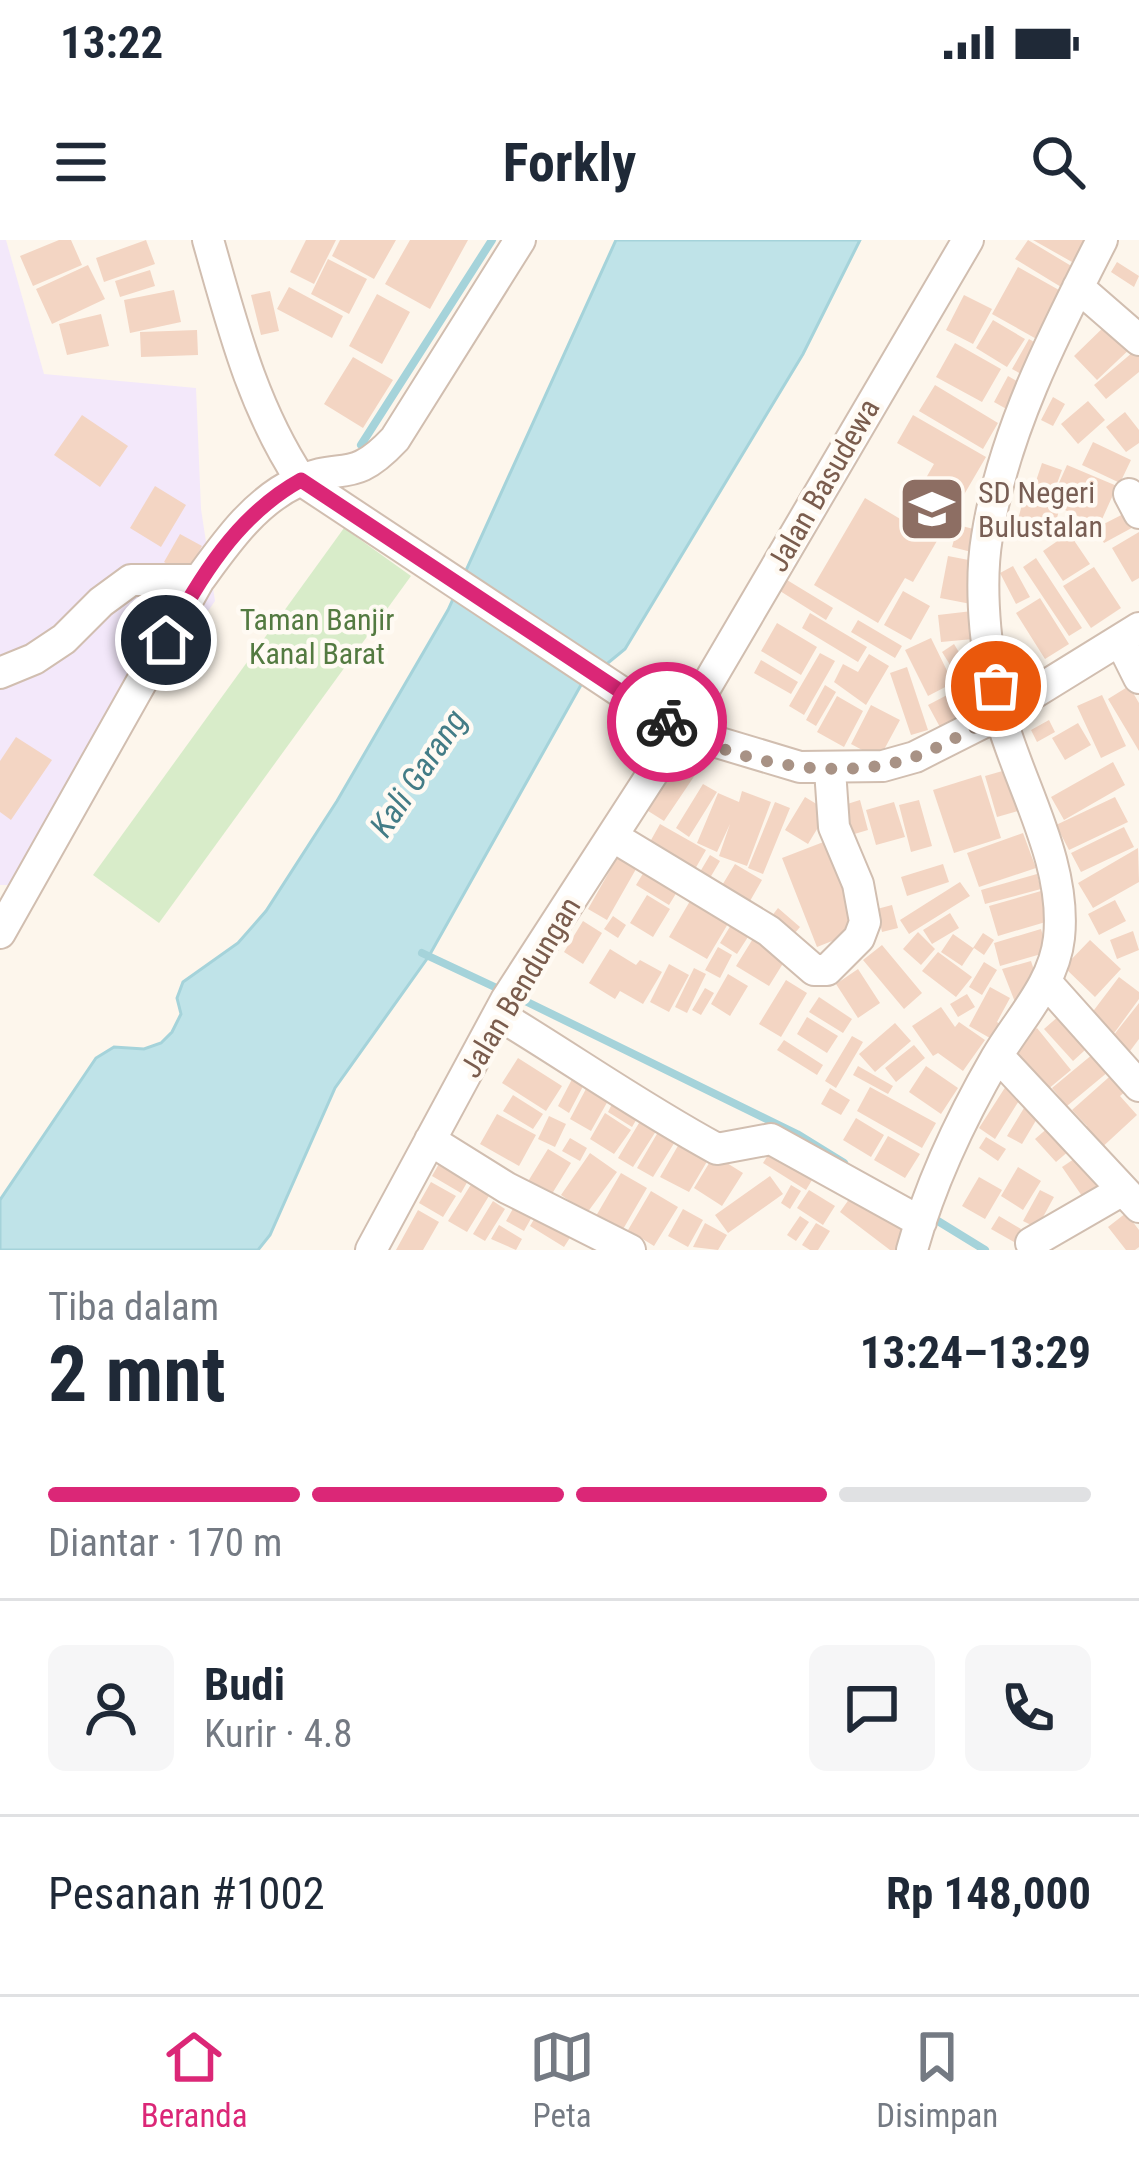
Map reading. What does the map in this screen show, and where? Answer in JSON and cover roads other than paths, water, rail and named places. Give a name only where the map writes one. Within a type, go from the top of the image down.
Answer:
[{"type":"street","points":[[208,240],[253,392],[274,440],[301,480],[680,730],[759,758],[830,770],[884,766],[915,758],[1000,714],[1129,634],[1139,678]]},
{"type":"street","points":[[0,933],[199,580],[260,506],[301,480],[352,472],[385,450],[520,240]]},
{"type":"street","name":"Jalan Basudewa","points":[[680,730],[968,240]]},
{"type":"street","points":[[509,997],[615,1090],[717,1149],[771,1138],[922,1221],[965,1117],[1046,982],[1058,947],[1058,899],[1000,714],[983,596],[987,534],[1033,385],[1102,240]]},
{"type":"street","points":[[1078,287],[1139,340]]},
{"type":"street","points":[[0,691],[131,580],[199,580]]},
{"type":"street","points":[[0,673],[34,659]]},
{"type":"street","name":"Jalan Bendungan","points":[[371,1250],[509,997],[680,730]]},
{"type":"street","points":[[612,836],[784,941],[814,970],[827,970],[859,938],[865,922],[858,884],[834,827],[830,770]]},
{"type":"street","points":[[1046,982],[1139,1086]]},
{"type":"street","points":[[998,1056],[1130,1199],[1031,1243]]},
{"type":"street","points":[[430,1140],[613,1247]]},
{"type":"water","name":"Kali Garang","points":[[616,240],[860,240],[803,354],[625,649],[581,685],[429,956],[335,1088],[270,1235],[258,1250],[0,1250],[0,1200],[96,1058],[114,1047],[144,1049],[161,1043],[172,1032],[181,1014],[177,998],[183,982],[238,943],[266,911],[337,801],[448,610]]},
{"type":"waterway","points":[[361,445],[492,240]]},
{"type":"waterway","points":[[422,953],[501,990]]},
{"type":"waterway","points":[[515,996],[797,1134],[844,1163]]},
{"type":"waterway","points":[[933,1218],[985,1250]]},
{"type":"place","name":"SD Negeri Bulustalan","points":[[932,509]]},
{"type":"park label","name":"Taman Banjir Kanal Barat","points":[[317,636]]}]
